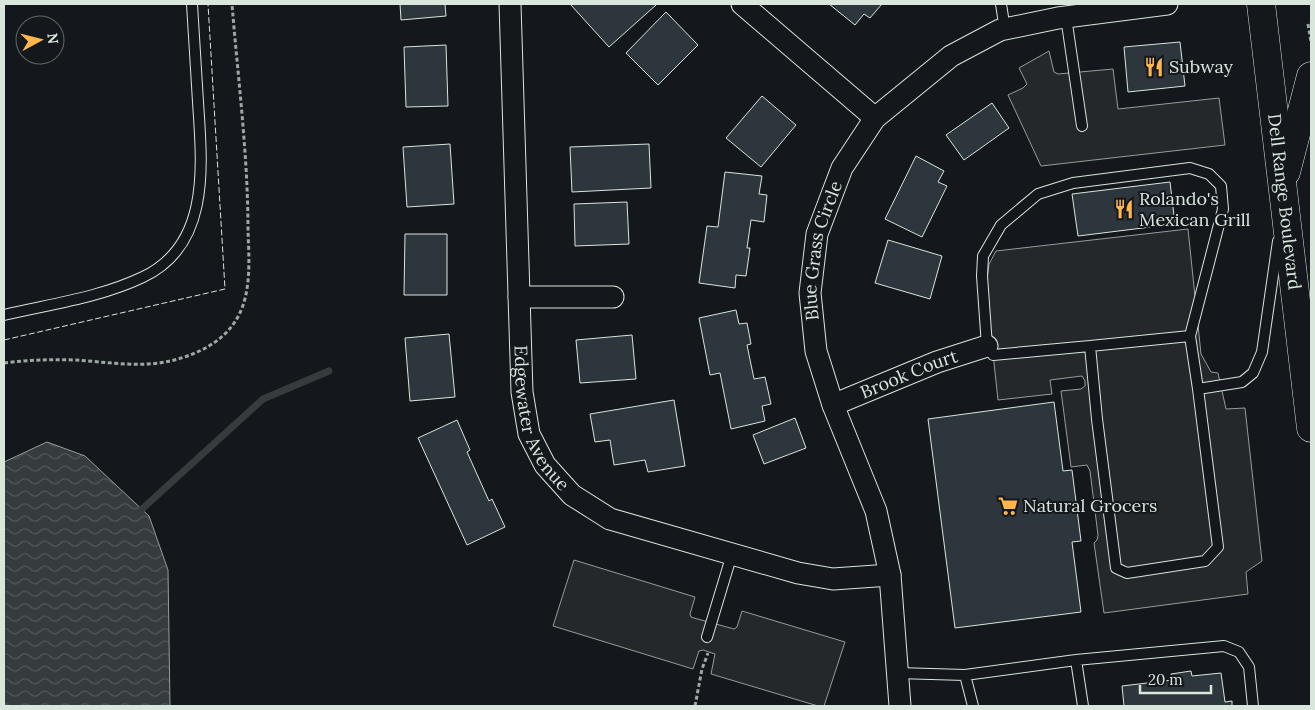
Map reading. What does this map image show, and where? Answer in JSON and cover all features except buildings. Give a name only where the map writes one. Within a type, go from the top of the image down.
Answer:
[{"type":"main road","name":"Dell Range Boulevard","points":[[1261,4],[1311,428]]},
{"type":"main road","points":[[1283,194],[1311,76]]},
{"type":"street","name":"Edgewater Avenue","points":[[510,4],[522,392],[529,434],[545,465],[572,495],[610,519],[798,573],[833,579],[890,575]]},
{"type":"street","points":[[742,4],[875,118]]},
{"type":"street","name":"Blue Grass Circle","points":[[900,706],[890,575],[876,511],[833,405],[816,351],[810,293],[816,234],[842,168],[875,118],[951,56],[1000,30],[1065,10],[1167,4]]},
{"type":"street","points":[[519,297],[613,296]]},
{"type":"street","name":"Brook Court","points":[[833,405],[937,362],[987,346]]},
{"type":"lane","points":[[4,315],[110,291],[145,277],[175,255],[192,225],[200,190],[201,160],[192,4]]},
{"type":"lane","points":[[1001,4],[1005,30]]},
{"type":"lane","points":[[1065,10],[1082,126]]},
{"type":"lane","points":[[1090,346],[1097,419],[1116,568],[1127,573],[1205,561],[1218,547],[1190,336],[1224,209],[1222,186],[1209,174],[1190,168],[1073,183],[1038,194],[1001,225],[983,256],[982,276],[987,346],[993,356],[1090,346],[1190,336]]},
{"type":"lane","points":[[1198,389],[1242,382],[1253,373],[1262,352],[1283,194]]},
{"type":"lane","points":[[709,642],[732,554]]},
{"type":"lane","points":[[897,673],[965,675],[1076,660],[1224,646],[1239,652],[1248,668],[1253,706]]},
{"type":"lane","points":[[1076,660],[1083,706]]},
{"type":"lane","points":[[965,675],[973,706]]},
{"type":"path","points":[[1308,24],[1311,42]]},
{"type":"path","points":[[696,706],[709,642]]},
{"type":"shaded area","points":[[1049,51],[1054,72],[1058,74],[1113,69],[1118,109],[1219,98],[1225,145],[1041,166],[1008,95],[1027,84],[1019,68]]},
{"type":"shaded area","points":[[1188,229],[1201,354],[1211,372],[1218,373],[1226,409],[1245,408],[1262,561],[1246,572],[1248,594],[1104,613],[1094,543],[1098,535],[1090,471],[1087,465],[1071,467],[1061,391],[1081,389],[1085,386],[1085,381],[1082,376],[1050,380],[1052,394],[998,400],[986,289],[989,264],[996,251]]},
{"type":"shaded area","points":[[574,560],[695,597],[690,614],[694,618],[734,629],[737,627],[742,611],[845,642],[824,706],[818,706],[711,674],[715,654],[703,650],[699,651],[693,669],[553,626]]},
{"type":"water","points":[[47,442],[85,456],[149,516],[168,570],[170,706],[4,706],[4,462]]},
{"type":"waterway","points":[[142,509],[263,399],[329,371]]},
{"type":"fence","points":[[4,340],[225,289],[208,4]]},
{"type":"place","name":"Subway","points":[[1154,67]]},
{"type":"place","name":"Rolando's Mexican Grill","points":[[1124,209]]},
{"type":"place","name":"Natural Grocers","points":[[1008,506]]}]
